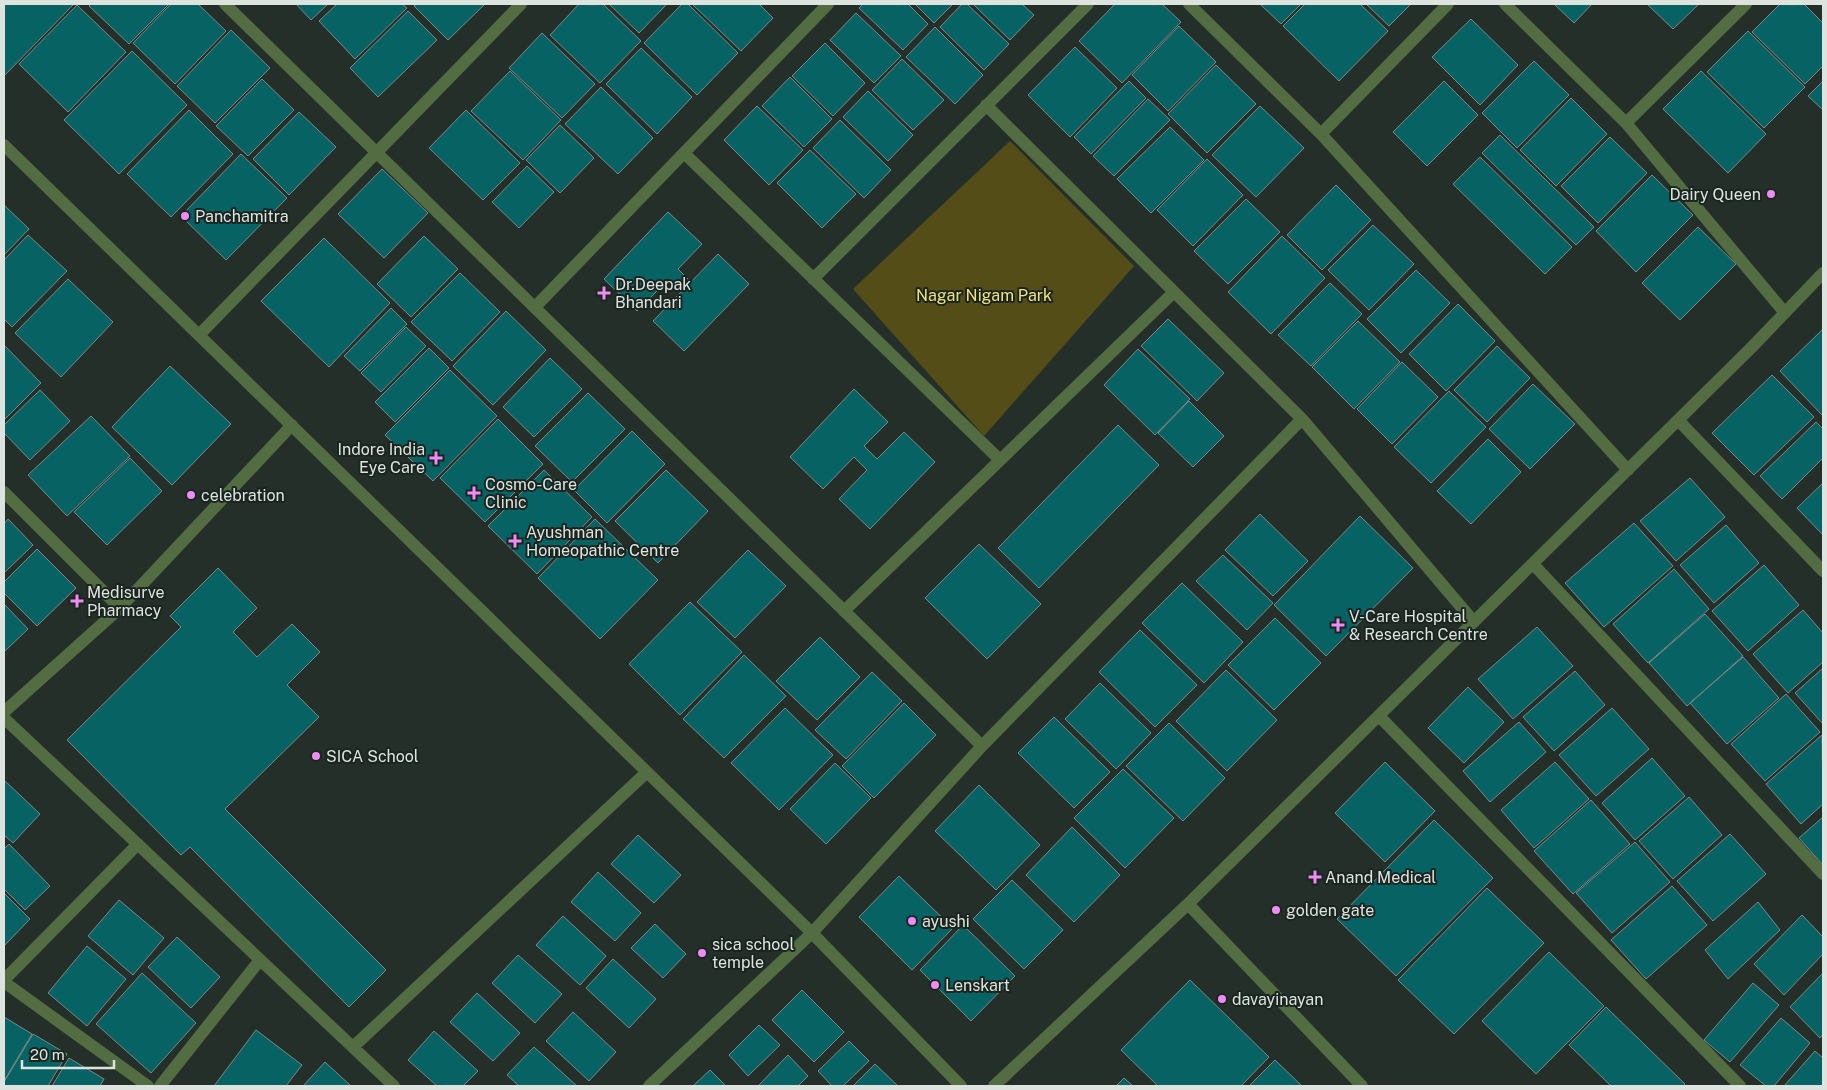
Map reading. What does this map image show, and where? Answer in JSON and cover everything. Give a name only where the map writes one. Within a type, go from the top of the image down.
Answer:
[{"type":"street","points":[[225,4],[982,746]]},
{"type":"street","points":[[199,335],[521,4]]},
{"type":"street","points":[[535,307],[828,4]]},
{"type":"street","points":[[813,279],[1088,4]]},
{"type":"street","points":[[1189,4],[1321,134],[1628,470]]},
{"type":"street","points":[[1321,134],[1448,4]]},
{"type":"street","points":[[1505,4],[1626,123],[1785,313]]},
{"type":"street","points":[[1626,123],[1746,4]]},
{"type":"street","points":[[986,105],[1302,419],[1474,622]]},
{"type":"street","points":[[4,144],[812,932],[961,1086]]},
{"type":"street","points":[[684,153],[1000,460]]},
{"type":"street","points":[[994,1086],[1188,904],[1628,470],[1822,275]]},
{"type":"street","points":[[844,610],[1174,292]]},
{"type":"street","points":[[649,1086],[812,932],[982,746],[1302,419]]},
{"type":"street","points":[[1678,420],[1823,571]]},
{"type":"street","points":[[4,712],[120,608],[292,425]]},
{"type":"street","points":[[4,492],[120,608]]},
{"type":"street","points":[[1533,564],[1823,874]]},
{"type":"street","points":[[1379,716],[1740,1086]]},
{"type":"street","points":[[4,718],[353,1047],[380,1081],[394,1086]]},
{"type":"street","points":[[353,1047],[648,772]]},
{"type":"street","points":[[138,844],[4,981],[148,1086]]},
{"type":"street","points":[[1188,904],[1362,1086]]},
{"type":"street","points":[[160,1086],[260,960]]},
{"type":"green space","name":"Nagar Nigam Park","points":[[1010,141],[1134,266],[984,436],[853,289]]},
{"type":"building","points":[[4,4],[74,4],[5,75],[4,74]]},
{"type":"building","points":[[91,4],[169,4],[129,44],[89,6]]},
{"type":"building","points":[[171,4],[198,4],[226,31],[175,84],[133,43]]},
{"type":"building","points":[[296,4],[328,4],[311,20]]},
{"type":"building","points":[[337,4],[402,4],[407,8],[355,59],[319,21]]},
{"type":"building","points":[[417,4],[485,4],[448,40],[414,6]]},
{"type":"building","points":[[579,4],[603,4],[641,41],[600,83],[550,35]]},
{"type":"building","points":[[609,4],[667,4],[639,33]]},
{"type":"building","points":[[682,4],[688,4],[738,53],[697,95],[644,43]]},
{"type":"building","points":[[692,4],[759,4],[773,18],[741,51]]},
{"type":"building","points":[[863,4],[908,4],[928,24],[903,50],[859,8]]},
{"type":"building","points":[[915,4],[953,4],[934,23]]},
{"type":"building","points":[[962,4],[967,4],[1009,44],[984,70],[940,27]]},
{"type":"building","points":[[973,4],[1022,4],[1034,15],[1010,40]]},
{"type":"building","points":[[1115,4],[1162,4],[1181,22],[1122,83],[1079,41]]},
{"type":"building","points":[[1260,4],[1301,4],[1281,24]]},
{"type":"building","points":[[1305,4],[1360,4],[1388,31],[1339,81],[1283,26]]},
{"type":"building","points":[[1366,4],[1411,4],[1389,26]]},
{"type":"building","points":[[1554,4],[1592,4],[1574,23]]},
{"type":"building","points":[[1647,4],[1699,4],[1673,29]]},
{"type":"building","points":[[1780,4],[1804,4],[1823,23],[1823,66],[1805,84],[1752,32]]},
{"type":"building","points":[[77,5],[126,52],[68,112],[19,64]]},
{"type":"building","points":[[408,11],[437,40],[378,97],[350,68]]},
{"type":"building","points":[[856,13],[901,56],[874,83],[830,40]]},
{"type":"building","points":[[1471,19],[1518,65],[1480,105],[1432,57]]},
{"type":"building","points":[[1179,26],[1216,62],[1168,111],[1132,75]]},
{"type":"building","points":[[935,27],[983,75],[955,104],[906,57]]},
{"type":"building","points":[[231,30],[270,68],[215,123],[177,86]]},
{"type":"building","points":[[1748,31],[1805,87],[1764,128],[1707,72]]},
{"type":"building","points":[[542,33],[595,84],[562,118],[509,68]]},
{"type":"building","points":[[825,43],[865,83],[833,116],[792,76]]},
{"type":"building","points":[[1075,47],[1117,88],[1070,137],[1028,95]]},
{"type":"building","points":[[641,48],[692,97],[657,134],[606,84]]},
{"type":"building","points":[[132,51],[187,105],[119,174],[64,120]]},
{"type":"building","points":[[902,59],[944,100],[913,130],[872,90]]},
{"type":"building","points":[[1534,61],[1569,95],[1517,148],[1482,113]]},
{"type":"building","points":[[1216,65],[1256,104],[1207,153],[1168,114]]},
{"type":"building","points":[[510,71],[561,120],[523,160],[471,111]]},
{"type":"building","points":[[1701,71],[1766,134],[1728,173],[1663,109]]},
{"type":"building","points":[[790,77],[832,119],[804,147],[762,106]]},
{"type":"building","points":[[262,79],[294,110],[248,156],[216,126]]},
{"type":"building","points":[[1129,81],[1146,98],[1091,154],[1074,137]]},
{"type":"building","points":[[1444,81],[1478,115],[1427,166],[1393,132]]},
{"type":"building","points":[[1823,81],[1823,110],[1808,96]]},
{"type":"building","points":[[601,87],[653,138],[618,174],[565,124]]},
{"type":"building","points":[[868,91],[913,135],[888,161],[843,117]]},
{"type":"building","points":[[1571,98],[1607,134],[1556,186],[1520,150]]},
{"type":"building","points":[[1148,99],[1170,120],[1114,176],[1093,156]]},
{"type":"building","points":[[757,106],[803,150],[769,185],[724,140]]},
{"type":"building","points":[[1260,106],[1304,148],[1256,197],[1212,155]]},
{"type":"building","points":[[189,110],[233,154],[171,217],[127,174]]},
{"type":"building","points":[[466,110],[520,163],[483,200],[429,148]]},
{"type":"building","points":[[299,112],[336,147],[289,195],[253,159]]},
{"type":"building","points":[[840,120],[891,170],[864,198],[813,148]]},
{"type":"building","points":[[560,125],[594,158],[560,193],[526,160]]},
{"type":"building","points":[[1170,127],[1204,160],[1151,213],[1117,179]]},
{"type":"building","points":[[1500,135],[1594,227],[1576,245],[1482,153]]},
{"type":"building","points":[[1610,137],[1647,173],[1598,223],[1561,186]]},
{"type":"building","points":[[810,150],[856,194],[822,228],[777,183]]},
{"type":"building","points":[[241,154],[287,198],[226,260],[181,216]]},
{"type":"building","points":[[1480,157],[1572,247],[1545,274],[1453,184]]},
{"type":"building","points":[[1207,159],[1243,195],[1193,246],[1157,210]]},
{"type":"building","points":[[527,166],[554,192],[519,228],[492,202]]},
{"type":"building","points":[[382,169],[428,213],[384,258],[338,214]]},
{"type":"building","points":[[1652,175],[1693,215],[1636,272],[1596,231]]},
{"type":"building","points":[[1336,185],[1371,220],[1322,270],[1287,235]]},
{"type":"building","points":[[1246,199],[1280,232],[1228,284],[1194,251]]},
{"type":"building","points":[[4,205],[29,229],[4,255]]},
{"type":"building","points":[[668,212],[702,244],[678,269],[691,282],[718,254],[749,284],[684,351],[653,321],[681,292],[668,280],[637,311],[604,279]]},
{"type":"building","points":[[1373,225],[1414,264],[1369,310],[1328,270]]},
{"type":"building","points":[[1698,227],[1736,264],[1680,320],[1642,283]]},
{"type":"building","points":[[28,235],[67,271],[12,327],[4,319],[4,260]]},
{"type":"building","points":[[424,236],[458,269],[411,317],[377,284]]},
{"type":"building","points":[[1282,236],[1325,278],[1271,334],[1228,292]]},
{"type":"building","points":[[324,238],[390,303],[329,367],[261,301]]},
{"type":"building","points":[[1416,270],[1450,303],[1401,353],[1367,319]]},
{"type":"building","points":[[460,273],[500,312],[452,361],[411,322]]},
{"type":"building","points":[[68,279],[113,322],[61,377],[15,333]]},
{"type":"building","points":[[1330,283],[1362,314],[1311,366],[1278,335]]},
{"type":"building","points":[[1458,304],[1495,341],[1446,391],[1409,354]]},
{"type":"building","points":[[391,308],[407,324],[360,371],[344,356]]},
{"type":"building","points":[[506,311],[546,350],[493,405],[453,366]]},
{"type":"building","points":[[1168,319],[1224,373],[1197,401],[1141,346]]},
{"type":"building","points":[[1358,321],[1400,362],[1354,409],[1312,367]]},
{"type":"building","points":[[406,327],[426,346],[381,392],[361,373]]},
{"type":"building","points":[[1823,329],[1823,416],[1780,371]]},
{"type":"building","points":[[4,345],[41,383],[4,420]]},
{"type":"building","points":[[1497,346],[1530,378],[1487,422],[1454,390]]},
{"type":"building","points":[[429,348],[449,368],[395,422],[375,402]]},
{"type":"building","points":[[1138,349],[1190,399],[1155,435],[1104,385]]},
{"type":"building","points":[[550,358],[582,389],[534,437],[503,407]]},
{"type":"building","points":[[1402,362],[1438,397],[1392,444],[1357,409]]},
{"type":"building","points":[[170,366],[231,424],[172,485],[112,427]]},
{"type":"building","points":[[450,370],[497,416],[433,481],[385,435]]},
{"type":"building","points":[[1772,375],[1814,417],[1754,475],[1712,433]]},
{"type":"building","points":[[1533,384],[1575,424],[1530,469],[1489,429]]},
{"type":"building","points":[[854,389],[888,422],[864,446],[877,459],[904,432],[935,462],[870,529],[839,499],[867,470],[854,457],[823,489],[790,457]]},
{"type":"building","points":[[40,390],[70,421],[30,460],[4,433],[4,425]]},
{"type":"building","points":[[1449,391],[1486,427],[1431,483],[1394,447]]},
{"type":"building","points":[[588,393],[625,429],[572,482],[535,446]]},
{"type":"building","points":[[1189,401],[1224,436],[1193,467],[1158,433]]},
{"type":"building","points":[[91,416],[130,456],[67,516],[28,475]]},
{"type":"building","points":[[498,419],[543,464],[485,522],[440,478]]},
{"type":"building","points":[[1816,422],[1823,429],[1823,458],[1782,499],[1760,476]]},
{"type":"building","points":[[1118,425],[1159,465],[1039,588],[998,548]]},
{"type":"building","points":[[632,431],[665,464],[607,523],[574,490]]},
{"type":"building","points":[[1488,439],[1521,472],[1471,524],[1437,491]]},
{"type":"building","points":[[130,458],[162,491],[107,545],[74,512]]},
{"type":"building","points":[[544,470],[592,517],[537,574],[488,526]]},
{"type":"building","points":[[666,470],[708,511],[658,563],[615,521]]},
{"type":"building","points":[[1690,478],[1725,517],[1676,561],[1640,521]]},
{"type":"building","points":[[1823,483],[1823,535],[1797,508]]},
{"type":"building","points":[[1260,514],[1308,561],[1273,596],[1225,550]]},
{"type":"building","points":[[1360,516],[1413,568],[1326,656],[1274,605]]},
{"type":"building","points":[[8,519],[33,545],[4,573],[4,524]]},
{"type":"building","points":[[595,519],[658,580],[600,639],[538,578]]},
{"type":"building","points":[[1634,523],[1673,566],[1604,627],[1565,583]]},
{"type":"building","points":[[1726,525],[1759,563],[1714,603],[1680,565]]},
{"type":"building","points":[[979,544],[1041,604],[987,659],[925,598]]},
{"type":"building","points":[[37,549],[76,588],[37,626],[4,593],[4,582]]},
{"type":"building","points":[[748,550],[786,586],[735,638],[697,602]]},
{"type":"building","points":[[1223,555],[1273,603],[1247,630],[1196,581]]},
{"type":"building","points":[[1764,565],[1799,605],[1748,651],[1712,611]]},
{"type":"building","points":[[218,568],[257,608],[233,632],[257,657],[292,624],[320,652],[287,685],[319,717],[225,809],[386,970],[349,1007],[190,847],[181,855],[67,740],[181,627],[170,616]]},
{"type":"building","points":[[1674,569],[1709,609],[1648,663],[1613,624]]},
{"type":"building","points":[[1182,583],[1243,642],[1204,683],[1142,623]]},
{"type":"building","points":[[690,602],[742,652],[680,715],[629,664]]},
{"type":"building","points":[[4,604],[28,629],[4,652]]},
{"type":"building","points":[[1803,610],[1823,633],[1823,662],[1788,693],[1753,654]]},
{"type":"building","points":[[1705,614],[1743,656],[1687,706],[1649,663]]},
{"type":"building","points":[[1275,618],[1321,663],[1274,710],[1228,665]]},
{"type":"building","points":[[1537,627],[1573,666],[1513,719],[1478,679]]},
{"type":"building","points":[[1140,630],[1197,685],[1155,727],[1099,672]]},
{"type":"building","points":[[820,637],[860,677],[817,720],[776,681]]},
{"type":"building","points":[[744,655],[786,696],[724,758],[683,719]]},
{"type":"building","points":[[1743,657],[1779,698],[1727,744],[1690,703]]},
{"type":"building","points":[[1823,668],[1823,724],[1795,693]]},
{"type":"building","points":[[1226,670],[1277,720],[1227,771],[1176,721]]},
{"type":"building","points":[[1575,671],[1605,705],[1554,751],[1523,717]]},
{"type":"building","points":[[872,672],[902,701],[846,759],[815,730]]},
{"type":"building","points":[[1100,683],[1151,733],[1116,769],[1065,719]]},
{"type":"building","points":[[1468,687],[1504,722],[1464,763],[1428,728]]},
{"type":"building","points":[[1786,694],[1820,732],[1765,781],[1731,744]]},
{"type":"building","points":[[904,703],[936,735],[874,798],[842,766]]},
{"type":"building","points":[[785,708],[833,755],[779,810],[731,763]]},
{"type":"building","points":[[1612,708],[1649,749],[1596,796],[1559,755]]},
{"type":"building","points":[[1054,717],[1110,772],[1074,808],[1018,753]]},
{"type":"building","points":[[1519,722],[1546,752],[1490,802],[1463,771]]},
{"type":"building","points":[[1169,723],[1225,778],[1183,821],[1126,766]]},
{"type":"building","points":[[1822,735],[1823,804],[1801,824],[1766,784]]},
{"type":"building","points":[[1652,758],[1685,796],[1635,840],[1602,803]]},
{"type":"building","points":[[1385,762],[1435,811],[1385,862],[1335,813]]},
{"type":"building","points":[[1555,762],[1589,799],[1534,848],[1501,810]]},
{"type":"building","points":[[835,763],[871,798],[826,844],[790,809]]},
{"type":"building","points":[[1123,769],[1174,818],[1125,868],[1074,818]]},
{"type":"building","points":[[4,780],[40,814],[13,843],[4,835]]},
{"type":"building","points":[[979,785],[1040,845],[996,890],[935,831]]},
{"type":"building","points":[[1689,797],[1722,835],[1673,879],[1639,841]]},
{"type":"building","points":[[1591,800],[1630,844],[1573,894],[1534,851]]},
{"type":"building","points":[[1823,817],[1823,865],[1799,838]]},
{"type":"building","points":[[1434,820],[1493,878],[1396,976],[1337,919]]},
{"type":"building","points":[[1072,827],[1120,875],[1074,922],[1026,875]]},
{"type":"building","points":[[1730,834],[1766,874],[1713,921],[1677,881]]},
{"type":"building","points":[[638,835],[681,875],[654,903],[611,864]]},
{"type":"building","points":[[1635,842],[1670,882],[1612,933],[1576,893]]},
{"type":"building","points":[[9,844],[50,886],[25,910],[4,889],[4,849]]},
{"type":"building","points":[[598,872],[641,913],[615,941],[571,902]]},
{"type":"building","points":[[899,876],[953,928],[912,970],[859,917]]},
{"type":"building","points":[[1012,880],[1063,930],[1024,969],[973,919]]},
{"type":"building","points":[[1672,886],[1707,925],[1646,979],[1611,940]]},
{"type":"building","points":[[1487,888],[1544,943],[1454,1034],[1398,980]]},
{"type":"building","points":[[4,893],[30,919],[5,945],[4,943]]},
{"type":"building","points":[[119,900],[164,938],[133,975],[88,936]]},
{"type":"building","points":[[1758,902],[1780,930],[1728,979],[1705,950]]},
{"type":"building","points":[[1802,915],[1823,937],[1823,954],[1784,995],[1754,964]]},
{"type":"building","points":[[563,916],[606,956],[580,985],[536,945]]},
{"type":"building","points":[[655,924],[686,954],[663,978],[631,948]]},
{"type":"building","points":[[963,925],[1015,976],[971,1021],[920,970]]},
{"type":"building","points":[[177,937],[220,977],[191,1008],[148,967]]},
{"type":"building","points":[[87,946],[126,979],[87,1026],[48,993]]},
{"type":"building","points":[[1549,952],[1604,1006],[1536,1074],[1482,1021]]},
{"type":"building","points":[[518,955],[562,994],[535,1023],[492,983]]},
{"type":"building","points":[[613,959],[656,999],[629,1028],[586,988]]},
{"type":"building","points":[[142,973],[196,1023],[151,1073],[96,1024]]},
{"type":"building","points":[[1823,973],[1823,1034],[1820,1038],[1790,1007]]},
{"type":"building","points":[[1190,980],[1269,1057],[1241,1086],[1158,1086],[1121,1050]]},
{"type":"building","points":[[1753,983],[1779,1005],[1730,1062],[1704,1040]]},
{"type":"building","points":[[802,990],[844,1032],[814,1062],[772,1020]]},
{"type":"building","points":[[477,993],[520,1033],[493,1061],[450,1022]]},
{"type":"building","points":[[1606,1007],[1685,1084],[1683,1086],[1611,1086],[1569,1045]]},
{"type":"building","points":[[573,1012],[616,1052],[589,1081],[546,1041]]},
{"type":"building","points":[[4,1017],[32,1034],[4,1081]]},
{"type":"building","points":[[1781,1018],[1810,1043],[1774,1086],[1766,1086],[1740,1065]]},
{"type":"building","points":[[759,1025],[780,1045],[748,1076],[729,1055]]},
{"type":"building","points":[[256,1030],[302,1065],[286,1086],[214,1086]]},
{"type":"building","points":[[434,1031],[478,1071],[463,1086],[437,1086],[408,1060]]},
{"type":"building","points":[[33,1034],[67,1054],[48,1086],[4,1086],[4,1082]]},
{"type":"building","points":[[849,1041],[869,1061],[843,1086],[832,1086],[818,1071]]},
{"type":"building","points":[[534,1047],[577,1086],[519,1086],[507,1075]]},
{"type":"building","points":[[1815,1051],[1823,1058],[1823,1086],[1784,1086]]},
{"type":"building","points":[[788,1055],[808,1076],[798,1086],[758,1086]]},
{"type":"building","points":[[69,1058],[104,1079],[100,1086],[52,1086]]},
{"type":"building","points":[[1275,1060],[1302,1086],[1249,1086]]},
{"type":"building","points":[[325,1062],[351,1086],[303,1086]]},
{"type":"building","points":[[875,1064],[898,1086],[853,1086]]},
{"type":"building","points":[[710,1070],[726,1086],[693,1086]]},
{"type":"building","points":[[1124,1078],[1133,1086],[1116,1086]]},
{"type":"place","name":"Dairy Queen","points":[[1771,194]]},
{"type":"place","name":"Panchamitra","points":[[185,216]]},
{"type":"place","name":"Dr.Deepak Bhandari","points":[[604,293]]},
{"type":"place","name":"Indore India Eye Care","points":[[436,458]]},
{"type":"place","name":"Cosmo-Care Clinic","points":[[474,493]]},
{"type":"place","name":"celebration","points":[[191,495]]},
{"type":"place","name":"Ayushman Homeopathic Centre","points":[[515,541]]},
{"type":"place","name":"Medisurve Pharmacy","points":[[77,601]]},
{"type":"place","name":"V-Care Hospital & Research Centre","points":[[1338,625]]},
{"type":"place","name":"SICA School","points":[[316,756]]},
{"type":"place","name":"Anand Medical","points":[[1315,877]]},
{"type":"place","name":"golden gate","points":[[1276,910]]},
{"type":"place","name":"ayushi","points":[[912,921]]},
{"type":"place","name":"sica school temple","points":[[702,953]]},
{"type":"place","name":"Lenskart","points":[[935,985]]},
{"type":"place","name":"davayinayan","points":[[1222,999]]}]
